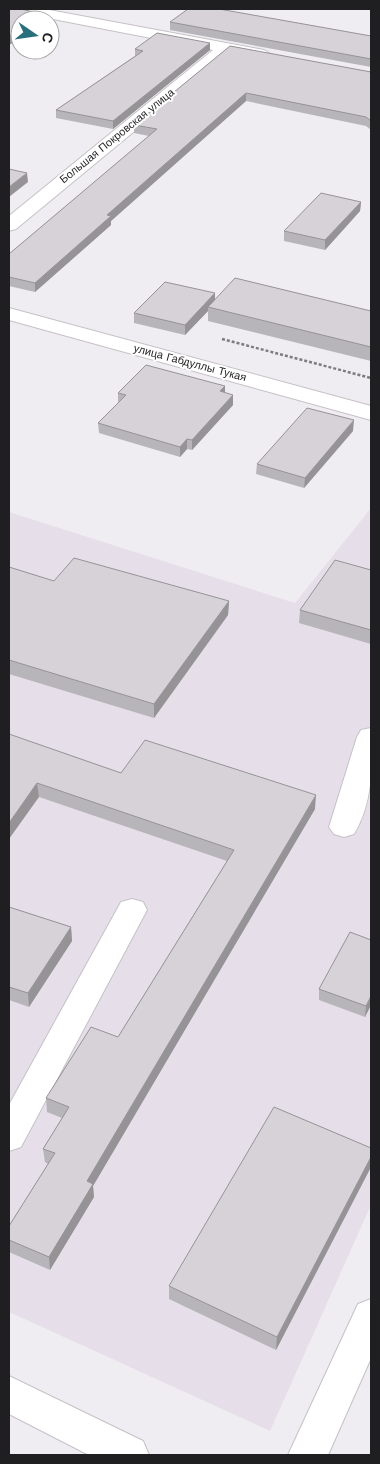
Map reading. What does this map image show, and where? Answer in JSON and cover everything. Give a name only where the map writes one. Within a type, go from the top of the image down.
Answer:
[{"type":"street","points":[[22,9],[284,58]]},
{"type":"street","name":"Большая Покровская улица","points":[[9,225],[226,48]]},
{"type":"street","name":"улица Габдуллы Тукая","points":[[9,314],[371,413]]},
{"type":"street","points":[[344,827],[371,737]]},
{"type":"street","points":[[9,1137],[132,910]]},
{"type":"street","points":[[308,1455],[371,1316]]},
{"type":"street","points":[[9,1394],[128,1455]]},
{"type":"path","points":[[222,339],[371,378]]},
{"type":"shaded area","points":[[371,508],[371,1205],[270,1431],[9,1312],[9,512],[295,603]]},
{"type":"building","points":[[9,9],[25,10],[10,10],[9,36]]},
{"type":"building","points":[[188,9],[219,9],[371,36],[371,59],[170,22]]},
{"type":"building","points":[[157,33],[210,43],[113,121],[56,110],[143,51],[135,49]]},
{"type":"building","points":[[230,46],[371,72],[371,121],[366,117],[246,93],[107,215],[111,216],[35,283],[9,277],[9,254],[157,129],[134,125]]},
{"type":"building","points":[[9,169],[27,173],[9,187]]},
{"type":"building","points":[[321,193],[361,202],[325,240],[284,231]]},
{"type":"building","points":[[235,278],[371,311],[371,347],[208,307]]},
{"type":"building","points":[[165,282],[215,293],[185,325],[134,313]]},
{"type":"building","points":[[146,365],[225,386],[220,391],[233,395],[192,440],[187,439],[180,447],[98,423],[126,395],[118,393]]},
{"type":"building","points":[[307,408],[354,420],[305,478],[257,464]]},
{"type":"building","points":[[74,558],[229,601],[154,704],[9,660],[9,567],[54,581]]},
{"type":"building","points":[[335,560],[371,570],[371,630],[300,610]]},
{"type":"building","points":[[9,734],[121,773],[145,740],[316,795],[87,1181],[93,1184],[49,1257],[9,1240],[9,1226],[55,1153],[43,1149],[69,1107],[46,1098],[91,1027],[118,1037],[234,850],[37,783],[9,823]]},
{"type":"building","points":[[9,907],[71,927],[28,993],[9,987]]},
{"type":"building","points":[[350,932],[371,940],[371,996],[366,1006],[319,989]]},
{"type":"building","points":[[274,1107],[371,1148],[371,1157],[277,1337],[169,1286]]}]
